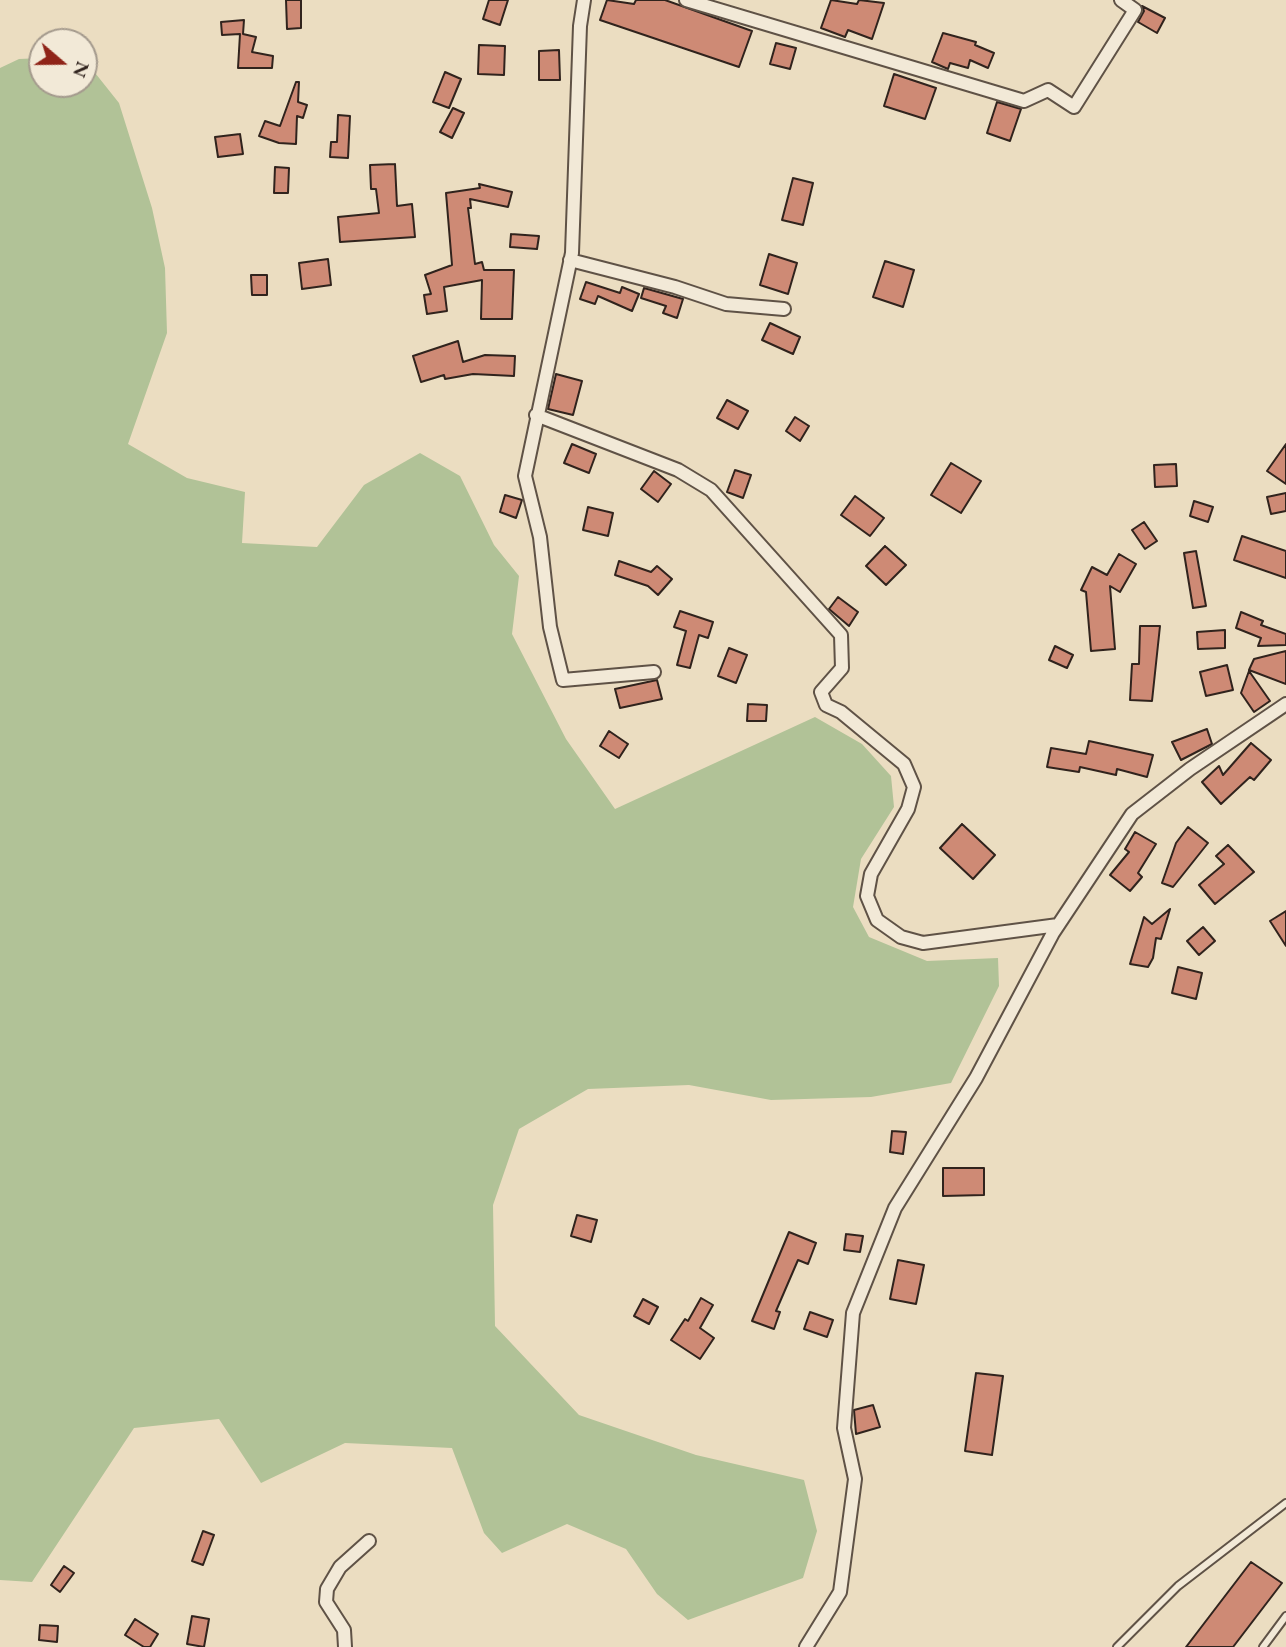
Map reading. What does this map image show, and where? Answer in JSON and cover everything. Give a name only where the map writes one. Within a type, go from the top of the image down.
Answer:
[{"type":"street","points":[[583,0],[570,260],[525,476],[540,537],[550,627],[563,680],[654,672]]},
{"type":"street","points":[[686,0],[1024,101],[1048,90],[1074,107],[1135,10],[1121,0]]},
{"type":"street","points":[[570,260],[675,287],[726,304],[784,309]]},
{"type":"street","points":[[536,415],[678,470],[711,490],[841,635],[842,668],[821,692],[826,705],[841,712],[904,764],[914,787],[908,809],[871,874],[867,896],[877,920],[901,937],[923,943],[1058,925]]},
{"type":"street","points":[[806,1647],[840,1592],[855,1479],[844,1428],[853,1313],[895,1208],[976,1078],[1058,925],[1132,814],[1190,769],[1286,704]]},
{"type":"street","points":[[345,1647],[344,1630],[326,1602],[327,1589],[340,1567],[369,1541]]},
{"type":"lane","points":[[1117,1647],[1178,1586],[1286,1503]]},
{"type":"lane","points":[[1263,1647],[1286,1616]]},
{"type":"green space","points":[[19,59],[28,59],[28,98],[98,98],[98,77],[119,103],[152,208],[165,268],[167,333],[128,444],[187,478],[245,492],[242,543],[317,547],[364,485],[420,453],[460,476],[494,545],[519,576],[512,634],[566,739],[615,809],[815,717],[862,744],[891,776],[894,807],[861,859],[853,907],[869,937],[927,961],[998,958],[999,986],[951,1083],[871,1097],[771,1100],[689,1085],[588,1089],[519,1129],[493,1205],[495,1326],[579,1415],[696,1455],[804,1480],[817,1531],[803,1578],[688,1620],[657,1594],[626,1549],[567,1524],[502,1553],[484,1533],[452,1448],[345,1443],[261,1483],[219,1419],[134,1428],[32,1582],[0,1580],[0,68]]},
{"type":"building","points":[[286,0],[301,0],[301,28],[287,29]]},
{"type":"building","points":[[489,0],[508,0],[500,25],[483,19]]},
{"type":"building","points":[[607,0],[634,4],[636,0],[665,0],[752,31],[739,67],[600,20]]},
{"type":"building","points":[[831,0],[857,4],[859,0],[884,3],[872,39],[848,30],[845,37],[821,28]]},
{"type":"building","points":[[1142,6],[1165,18],[1157,33],[1138,22],[1144,11]]},
{"type":"building","points":[[244,20],[243,34],[256,37],[252,52],[273,56],[272,68],[238,68],[240,34],[222,35],[221,22]]},
{"type":"building","points":[[943,33],[976,42],[975,45],[994,53],[988,68],[970,60],[968,68],[950,63],[948,69],[932,62]]},
{"type":"building","points":[[776,43],[796,48],[790,69],[770,64]]},
{"type":"building","points":[[479,45],[505,46],[504,75],[478,74]]},
{"type":"building","points":[[559,50],[560,80],[539,80],[539,51]]},
{"type":"building","points":[[445,72],[461,79],[449,108],[433,102]]},
{"type":"building","points":[[894,74],[936,88],[925,119],[884,106]]},
{"type":"building","points":[[296,82],[299,82],[298,102],[307,105],[303,118],[297,116],[296,144],[279,143],[259,136],[265,121],[280,126]]},
{"type":"building","points":[[997,102],[1021,109],[1010,141],[987,133]]},
{"type":"building","points":[[453,108],[464,113],[452,138],[440,132]]},
{"type":"building","points":[[338,115],[350,116],[348,158],[330,157],[331,142],[337,142]]},
{"type":"building","points":[[240,134],[243,154],[218,157],[215,137]]},
{"type":"building","points":[[395,164],[397,206],[412,204],[415,237],[340,242],[338,217],[379,213],[376,189],[371,189],[370,165]]},
{"type":"building","points":[[275,167],[289,168],[288,193],[274,193]]},
{"type":"building","points":[[793,178],[813,183],[803,225],[782,220]]},
{"type":"building","points":[[479,184],[512,192],[508,207],[470,199],[471,208],[468,208],[475,264],[482,262],[484,270],[514,270],[512,319],[481,319],[482,280],[444,287],[447,311],[427,314],[424,295],[431,294],[425,275],[452,265],[446,193],[480,188]]},
{"type":"building","points":[[511,234],[539,236],[537,249],[510,247]]},
{"type":"building","points":[[769,254],[797,263],[788,294],[760,285]]},
{"type":"building","points":[[328,259],[331,285],[302,289],[299,263]]},
{"type":"building","points":[[885,261],[914,270],[903,307],[873,297]]},
{"type":"building","points":[[251,275],[267,275],[267,295],[252,295]]},
{"type":"building","points":[[586,282],[620,293],[622,287],[639,294],[632,311],[598,296],[595,304],[580,299]]},
{"type":"building","points":[[644,288],[683,299],[677,318],[663,313],[666,306],[641,298]]},
{"type":"building","points":[[770,323],[800,337],[793,354],[762,340]]},
{"type":"building","points":[[458,341],[463,362],[485,355],[515,356],[514,376],[473,374],[445,379],[444,375],[421,382],[413,356]]},
{"type":"building","points":[[556,374],[582,381],[573,415],[548,409]]},
{"type":"building","points":[[727,400],[748,411],[738,429],[717,418]]},
{"type":"building","points":[[795,417],[809,426],[800,441],[786,431]]},
{"type":"building","points":[[572,444],[596,454],[589,473],[564,463]]},
{"type":"building","points":[[1286,444],[1286,484],[1267,471]]},
{"type":"building","points":[[951,463],[981,481],[961,513],[931,495]]},
{"type":"building","points":[[1176,464],[1177,486],[1155,487],[1154,465]]},
{"type":"building","points":[[735,470],[751,475],[743,498],[727,492]]},
{"type":"building","points":[[654,471],[671,484],[658,502],[641,489]]},
{"type":"building","points":[[1286,493],[1286,511],[1271,514],[1267,497]]},
{"type":"building","points":[[505,495],[522,500],[516,518],[500,512]]},
{"type":"building","points":[[855,496],[884,518],[870,536],[841,515]]},
{"type":"building","points":[[1194,501],[1213,507],[1208,522],[1190,516]]},
{"type":"building","points":[[588,507],[613,513],[608,536],[583,530]]},
{"type":"building","points":[[1144,522],[1157,541],[1145,549],[1132,530]]},
{"type":"building","points":[[1242,536],[1286,551],[1286,578],[1234,560]]},
{"type":"building","points":[[885,546],[906,565],[886,585],[866,566]]},
{"type":"building","points":[[1196,551],[1206,606],[1193,608],[1184,553]]},
{"type":"building","points":[[1119,554],[1136,564],[1120,592],[1110,586],[1115,649],[1091,651],[1086,592],[1081,590],[1092,567],[1107,575]]},
{"type":"building","points":[[619,561],[651,572],[657,566],[672,579],[658,595],[648,586],[615,575]]},
{"type":"building","points":[[838,597],[858,612],[849,626],[829,609]]},
{"type":"building","points":[[680,611],[713,622],[708,638],[699,635],[690,668],[677,665],[686,631],[674,627]]},
{"type":"building","points":[[1241,612],[1263,621],[1261,625],[1286,634],[1286,645],[1258,646],[1261,638],[1236,628]]},
{"type":"building","points":[[1140,626],[1160,626],[1152,701],[1130,700],[1132,664],[1139,664]]},
{"type":"building","points":[[1225,630],[1225,648],[1198,649],[1197,632]]},
{"type":"building","points":[[1055,646],[1073,655],[1067,668],[1049,660]]},
{"type":"building","points":[[729,648],[747,655],[736,683],[718,676]]},
{"type":"building","points":[[1286,651],[1286,684],[1249,670],[1254,659]]},
{"type":"building","points":[[1227,665],[1233,690],[1206,696],[1200,672]]},
{"type":"building","points":[[1249,671],[1270,701],[1254,712],[1241,693]]},
{"type":"building","points":[[657,680],[662,699],[620,708],[615,689]]},
{"type":"building","points":[[748,704],[767,705],[766,721],[747,721]]},
{"type":"building","points":[[1207,729],[1212,744],[1181,760],[1172,742]]},
{"type":"building","points":[[609,731],[628,744],[619,758],[600,746]]},
{"type":"building","points":[[1089,741],[1153,755],[1147,777],[1117,769],[1116,775],[1080,767],[1079,772],[1047,767],[1051,748],[1086,754]]},
{"type":"building","points":[[1251,743],[1271,760],[1254,780],[1250,777],[1221,804],[1202,782],[1219,766],[1223,775]]},
{"type":"building","points":[[962,824],[995,855],[973,879],[940,848]]},
{"type":"building","points":[[1188,827],[1208,843],[1173,887],[1162,883],[1176,843]]},
{"type":"building","points":[[1135,832],[1156,844],[1138,873],[1142,877],[1130,891],[1110,875],[1129,852],[1125,849]]},
{"type":"building","points":[[1228,845],[1254,872],[1215,904],[1199,885],[1224,864],[1216,856]]},
{"type":"building","points":[[1170,909],[1161,939],[1156,938],[1153,958],[1148,967],[1130,964],[1144,917],[1152,924]]},
{"type":"building","points":[[1286,911],[1286,946],[1270,921]]},
{"type":"building","points":[[1203,927],[1215,941],[1199,955],[1187,941]]},
{"type":"building","points":[[1178,967],[1202,973],[1196,999],[1172,993]]},
{"type":"building","points":[[892,1131],[906,1132],[903,1154],[890,1152]]},
{"type":"building","points":[[943,1168],[984,1168],[984,1195],[943,1196]]},
{"type":"building","points":[[577,1215],[597,1220],[591,1242],[571,1236]]},
{"type":"building","points":[[789,1232],[816,1243],[808,1264],[798,1260],[776,1311],[780,1312],[774,1329],[752,1321]]},
{"type":"building","points":[[846,1234],[863,1236],[860,1252],[844,1250]]},
{"type":"building","points":[[898,1260],[924,1265],[916,1304],[890,1299]]},
{"type":"building","points":[[701,1298],[713,1305],[700,1328],[714,1338],[700,1359],[671,1340],[685,1319],[688,1321]]},
{"type":"building","points":[[643,1299],[658,1307],[649,1324],[634,1316]]},
{"type":"building","points":[[810,1312],[833,1320],[827,1337],[804,1329]]},
{"type":"building","points":[[976,1373],[1003,1376],[992,1455],[965,1451]]},
{"type":"building","points":[[873,1405],[880,1427],[856,1434],[854,1410]]},
{"type":"building","points":[[203,1531],[214,1535],[203,1565],[192,1561]]},
{"type":"building","points":[[1251,1562],[1282,1583],[1233,1647],[1186,1647]]},
{"type":"building","points":[[64,1566],[74,1573],[60,1592],[51,1585]]},
{"type":"building","points":[[192,1616],[209,1619],[204,1647],[187,1644]]},
{"type":"building","points":[[135,1619],[158,1634],[150,1647],[144,1647],[125,1635]]},
{"type":"building","points":[[40,1625],[58,1626],[57,1642],[39,1640]]}]
